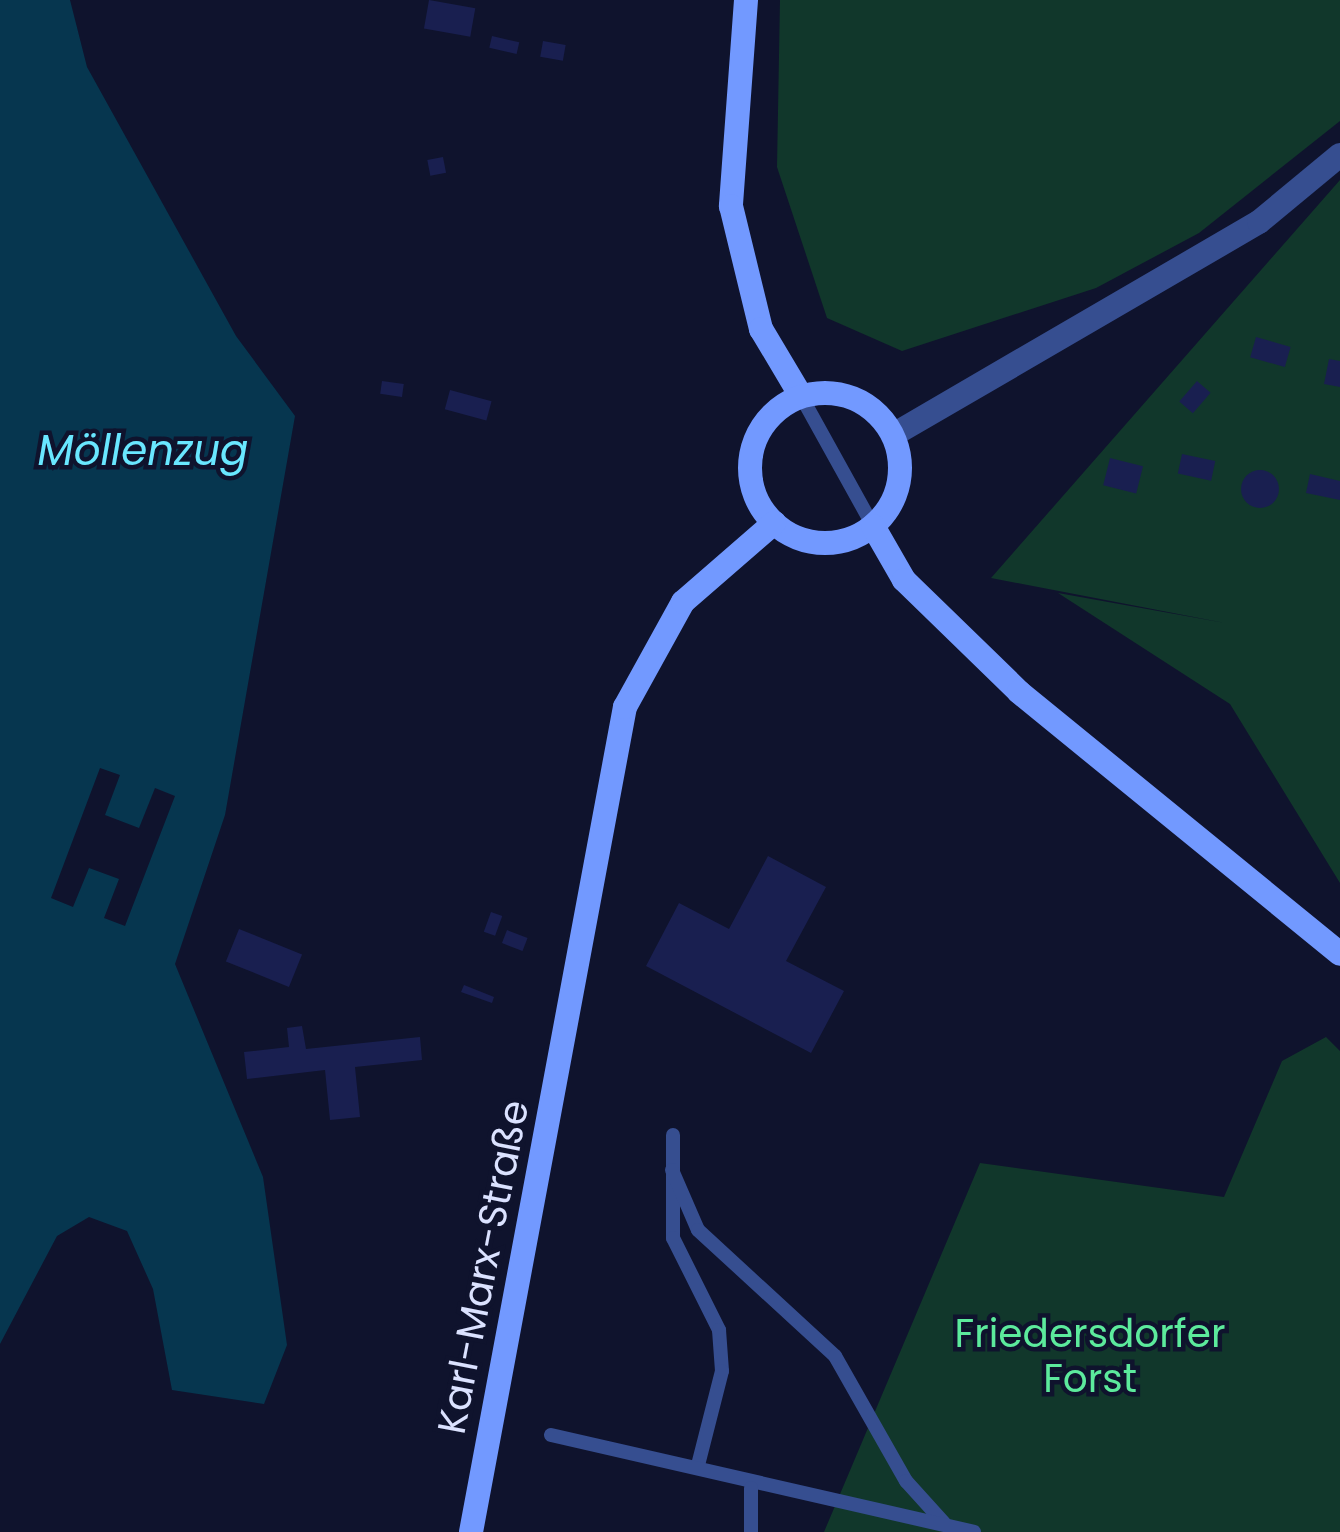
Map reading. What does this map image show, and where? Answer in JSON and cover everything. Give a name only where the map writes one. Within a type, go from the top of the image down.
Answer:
[{"type":"main road","points":[[746,0],[731,206],[760,329],[801,396]]},
{"type":"main road","points":[[844,395],[893,435],[899,484],[873,526],[812,542],[774,523],[752,487],[753,445],[801,396],[844,395]]},
{"type":"main road","name":"Karl-Marx-Straße","points":[[471,1532],[618,731],[664,627],[774,523]]},
{"type":"main road","points":[[873,526],[904,580],[1019,692],[1340,955]]},
{"type":"street","points":[[893,435],[1259,222],[1340,155]]},
{"type":"lane","points":[[801,396],[873,526]]},
{"type":"lane","points":[[673,1135],[673,1238],[719,1330],[722,1371],[698,1465]]},
{"type":"lane","points":[[672,1170],[698,1230],[836,1356],[906,1481],[944,1523]]},
{"type":"lane","points":[[550,1435],[698,1465],[751,1487],[974,1532]]},
{"type":"lane","points":[[751,1487],[751,1532]]},
{"type":"green space","points":[[780,0],[1340,0],[1340,121],[1199,233],[1096,288],[902,351],[827,318],[777,167]]},
{"type":"green space","points":[[1340,180],[1340,883],[1230,704],[1058,593],[1225,623],[991,578]]},
{"type":"green space","name":"Friedersdorfer Forst","points":[[1326,1037],[1340,1051],[1340,1532],[824,1532],[980,1163],[1224,1197],[1282,1061]]},
{"type":"water","name":"Möllenzug","points":[[0,0],[70,0],[87,67],[236,336],[295,416],[225,815],[175,964],[263,1177],[287,1345],[264,1404],[172,1390],[153,1289],[127,1231],[89,1217],[57,1236],[0,1344]]},
{"type":"pier","points":[[100,768],[120,775],[105,815],[139,828],[155,788],[175,796],[125,926],[104,918],[119,879],[89,868],[73,907],[51,898]]},
{"type":"building","points":[[429,0],[475,8],[470,37],[424,29]]},
{"type":"building","points":[[492,36],[519,42],[517,54],[489,48]]},
{"type":"building","points":[[543,41],[566,45],[563,61],[540,57]]},
{"type":"building","points":[[443,157],[446,173],[430,176],[427,160]]},
{"type":"building","points":[[1256,337],[1291,347],[1285,367],[1250,357]]},
{"type":"building","points":[[1329,359],[1340,361],[1340,387],[1324,384]]},
{"type":"building","points":[[382,381],[404,384],[402,397],[380,394]]},
{"type":"building","points":[[1197,381],[1211,393],[1193,413],[1179,401]]},
{"type":"building","points":[[450,390],[492,401],[486,420],[445,409]]},
{"type":"building","points":[[1182,454],[1215,461],[1211,481],[1178,474]]},
{"type":"building","points":[[1110,458],[1143,466],[1136,493],[1103,485]]},
{"type":"building","points":[[1260,470],[1273,476],[1279,489],[1273,502],[1260,508],[1247,502],[1241,489],[1247,476]]},
{"type":"building","points":[[1310,474],[1340,481],[1340,500],[1306,493]]},
{"type":"building","points":[[768,856],[826,887],[786,961],[844,991],[811,1053],[646,966],[679,903],[729,929]]},
{"type":"building","points":[[491,912],[502,916],[495,936],[484,932]]},
{"type":"building","points":[[239,929],[302,954],[289,987],[226,961]]},
{"type":"building","points":[[507,930],[528,938],[523,951],[502,943]]},
{"type":"building","points":[[464,985],[494,997],[492,1003],[461,992]]},
{"type":"building","points":[[302,1026],[306,1049],[420,1037],[422,1060],[355,1067],[360,1117],[330,1120],[325,1070],[247,1079],[244,1052],[289,1047],[287,1028]]}]
